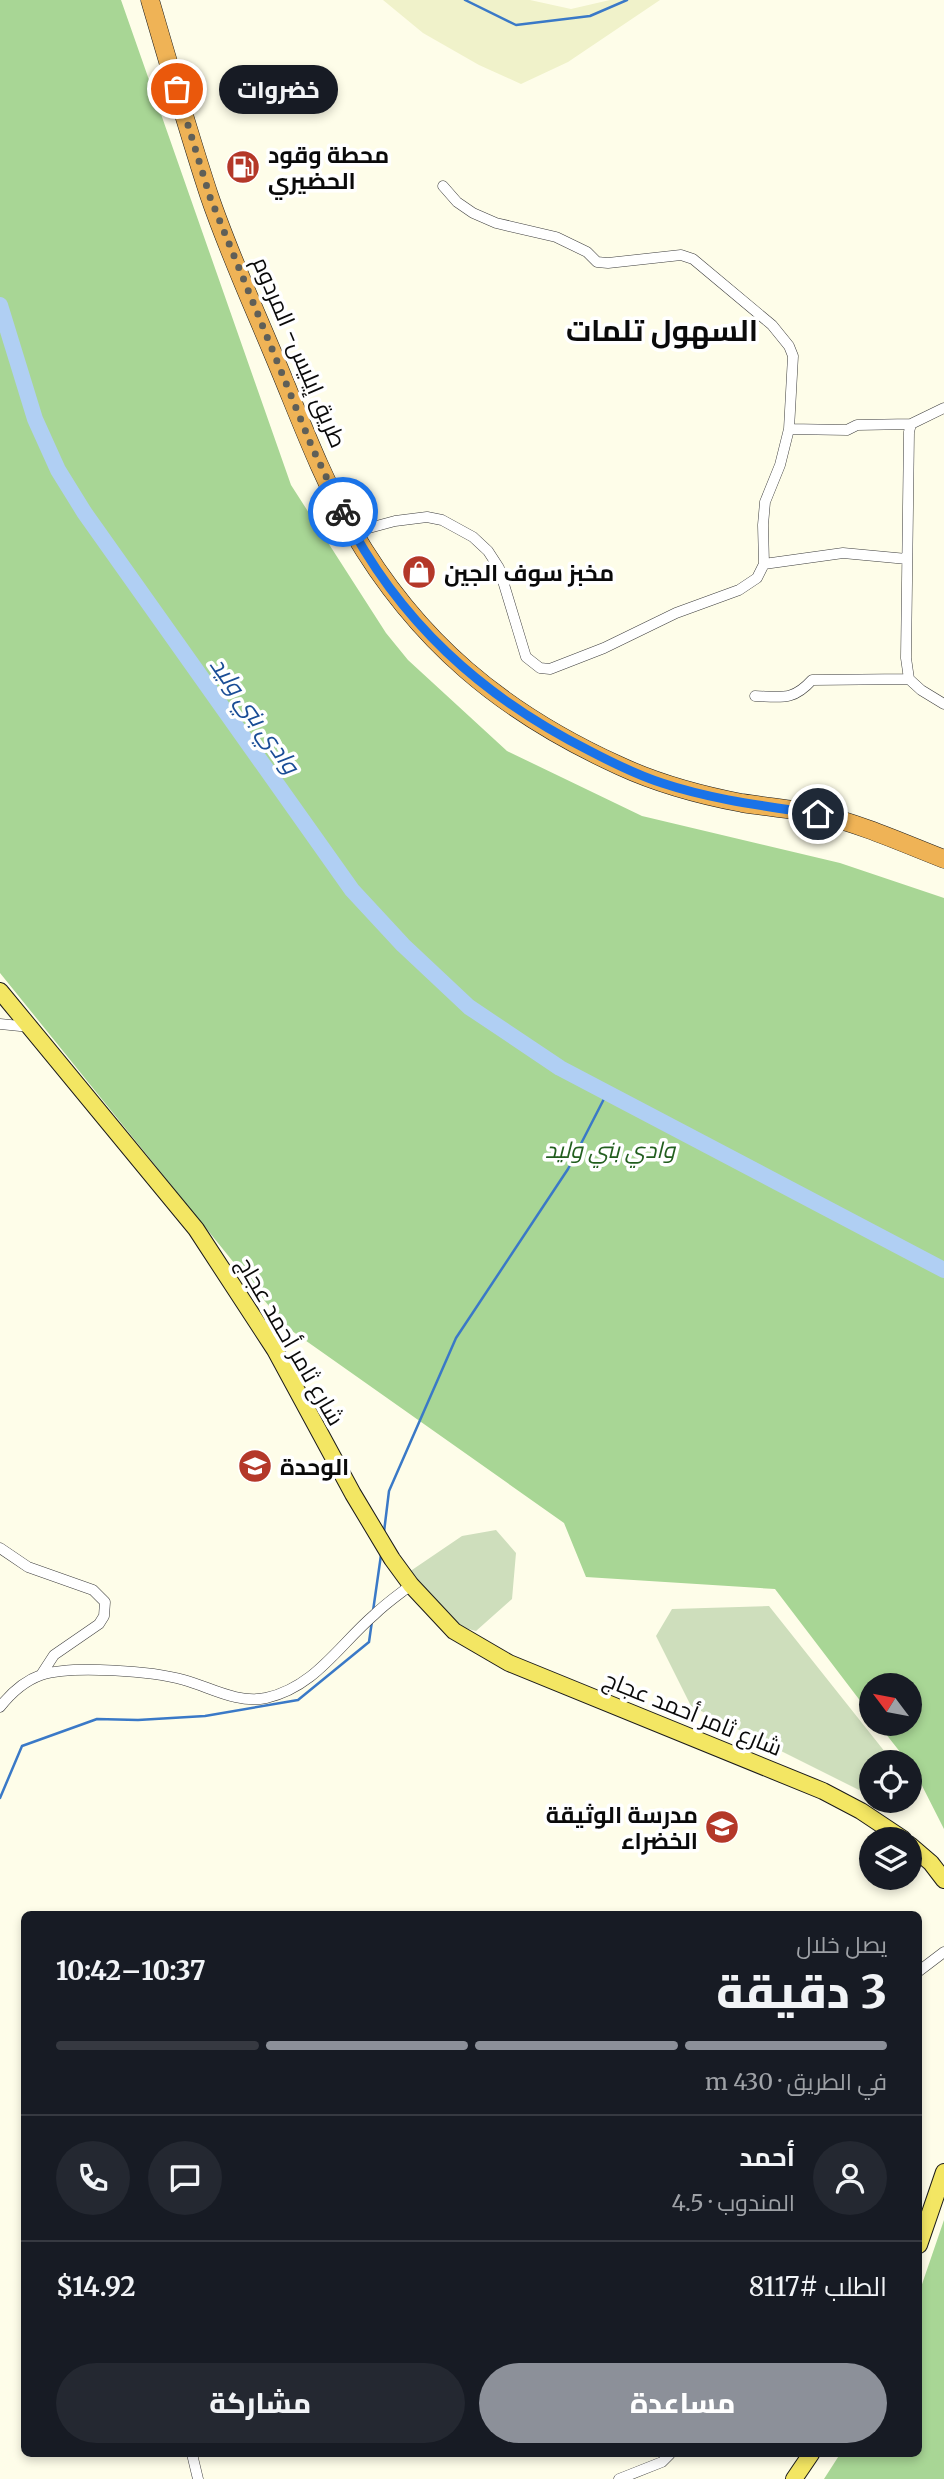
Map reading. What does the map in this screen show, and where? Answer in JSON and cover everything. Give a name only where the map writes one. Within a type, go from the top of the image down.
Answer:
[{"type":"highway","name":"طريق إيليس- المردوم","points":[[150,0],[210,197],[312,447],[352,530],[393,591],[424,630],[476,681],[510,706],[548,730],[621,767],[660,783],[742,803],[818,814],[944,859]]},
{"type":"main road","name":"شارع ثامر أحمد عجاج","points":[[0,991],[196,1229],[275,1350],[353,1494],[392,1559],[411,1585],[454,1631],[496,1656],[823,1791],[885,1827]]},
{"type":"main road","points":[[922,1855],[944,1880]]},
{"type":"main road","points":[[922,2236],[944,2172]]},
{"type":"main road","points":[[794,2479],[809,2457]]},
{"type":"street","points":[[352,530],[427,517],[442,520],[473,537],[488,551],[499,568],[526,657],[540,668],[550,669],[604,648],[676,613],[739,590],[757,578],[764,564],[762,525],[765,502],[780,465],[789,429],[793,356],[789,346],[772,325],[693,259],[681,255],[597,262],[587,252],[556,237],[496,223],[473,213],[457,202],[443,186]]},
{"type":"street","points":[[789,429],[847,430],[857,425],[911,424],[944,408]]},
{"type":"street","points":[[908,679],[907,559],[911,424]]},
{"type":"street","points":[[764,564],[843,553],[907,559]]},
{"type":"street","points":[[755,696],[788,698],[797,695],[812,680],[908,679],[944,704]]},
{"type":"street","points":[[0,1024],[30,1027]]},
{"type":"street","points":[[0,1548],[27,1567],[93,1590],[105,1602],[104,1616],[99,1624],[54,1655],[41,1675]]},
{"type":"street","points":[[0,1707],[23,1684],[41,1675],[77,1670],[167,1676],[237,1697],[266,1698],[295,1686],[323,1668],[373,1616],[411,1585]]},
{"type":"street","points":[[922,1969],[944,1952]]},
{"type":"street","points":[[193,2457],[198,2479]]},
{"type":"street","points":[[619,2479],[662,2462],[667,2457]]},
{"type":"green space","name":"وادي بني وليد","points":[[0,0],[121,0],[291,485],[386,633],[408,660],[507,751],[642,816],[840,863],[944,898],[944,1829],[922,1786],[922,1750],[899,1750],[887,1736],[922,1736],[922,1673],[859,1673],[859,1699],[775,1589],[586,1577],[564,1523],[285,1326],[0,973]]},
{"type":"green space","points":[[383,0],[530,0],[571,9],[610,0],[660,0],[568,62],[521,84],[479,65],[423,33]]},
{"type":"green space","points":[[496,1530],[516,1553],[512,1599],[476,1631],[461,1627],[409,1572],[462,1536]]},
{"type":"green space","points":[[769,1606],[859,1719],[859,1736],[872,1736],[883,1750],[859,1750],[859,1790],[691,1706],[656,1636],[672,1609]]},
{"type":"green space","points":[[944,2220],[944,2479],[824,2479],[838,2457],[922,2457],[922,2284]]},
{"type":"waterway","points":[[465,0],[516,25],[590,16],[627,0]]},
{"type":"waterway","name":"وادي بني وليد","points":[[0,305],[35,419],[58,470],[84,512],[352,890],[403,945],[469,1007],[560,1068],[944,1270]]},
{"type":"waterway","points":[[384,1532],[389,1491],[456,1338],[568,1169],[607,1093]]},
{"type":"waterway","points":[[373,1611],[381,1555]]},
{"type":"waterway","points":[[0,1798],[22,1746],[97,1719],[138,1720],[205,1716],[298,1700],[369,1642],[372,1621]]},
{"type":"way so far","points":[[177,89],[210,197],[241,276],[312,447],[343,512]]},
{"type":"place","name":"خضروات","points":[[177,89]]},
{"type":"place","name":"محطة وقود الحضيري","points":[[243,167]]},
{"type":"place","name":"مخبز سوف الجين","points":[[419,572]]},
{"type":"place","name":"الوحدة","points":[[255,1466]]},
{"type":"place","name":"مدرسة الوثيقة الخضراء","points":[[722,1827]]},
{"type":"district","name":"السهول تلمات","points":[[662,330]]},
{"type":"route","points":[[343,512],[393,591],[424,630],[476,681],[510,706],[548,730],[621,767],[660,783],[742,803],[818,814]]}]
